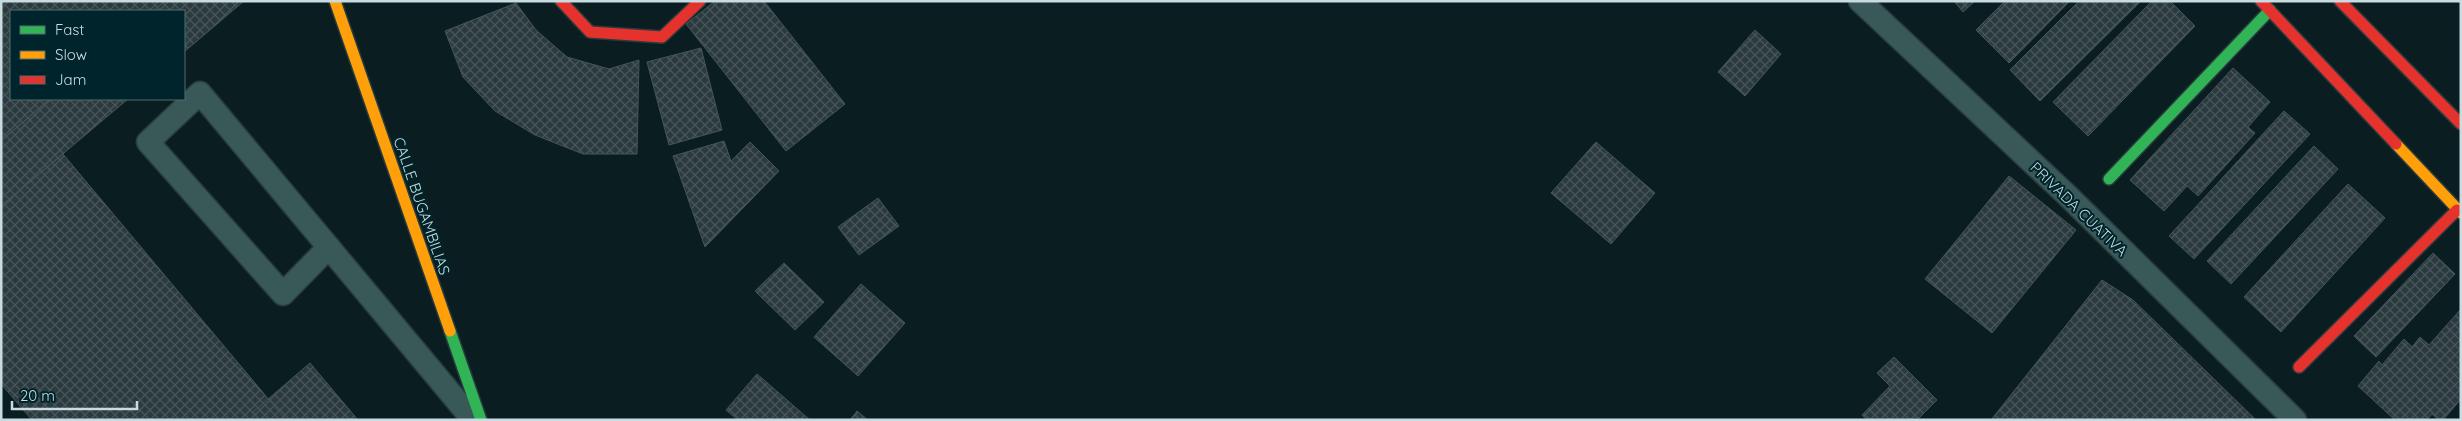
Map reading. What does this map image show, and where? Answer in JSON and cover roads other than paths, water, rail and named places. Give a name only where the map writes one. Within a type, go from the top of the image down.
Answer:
[{"type":"street","name":"CALLE BUGAMBILIAS","points":[[335,1],[481,420]]},
{"type":"street","points":[[561,1],[590,32],[662,37],[700,1]]},
{"type":"street","points":[[2261,1],[2459,212],[2299,367]]},
{"type":"street","points":[[2340,1],[2461,124]]},
{"type":"street","points":[[2109,179],[2270,10]]},
{"type":"lane","name":"PRIVADA CUATIVA","points":[[1860,1],[2060,189],[2295,420]]},
{"type":"lane","points":[[329,246],[283,294],[148,142],[200,93],[329,246],[473,420]]}]
